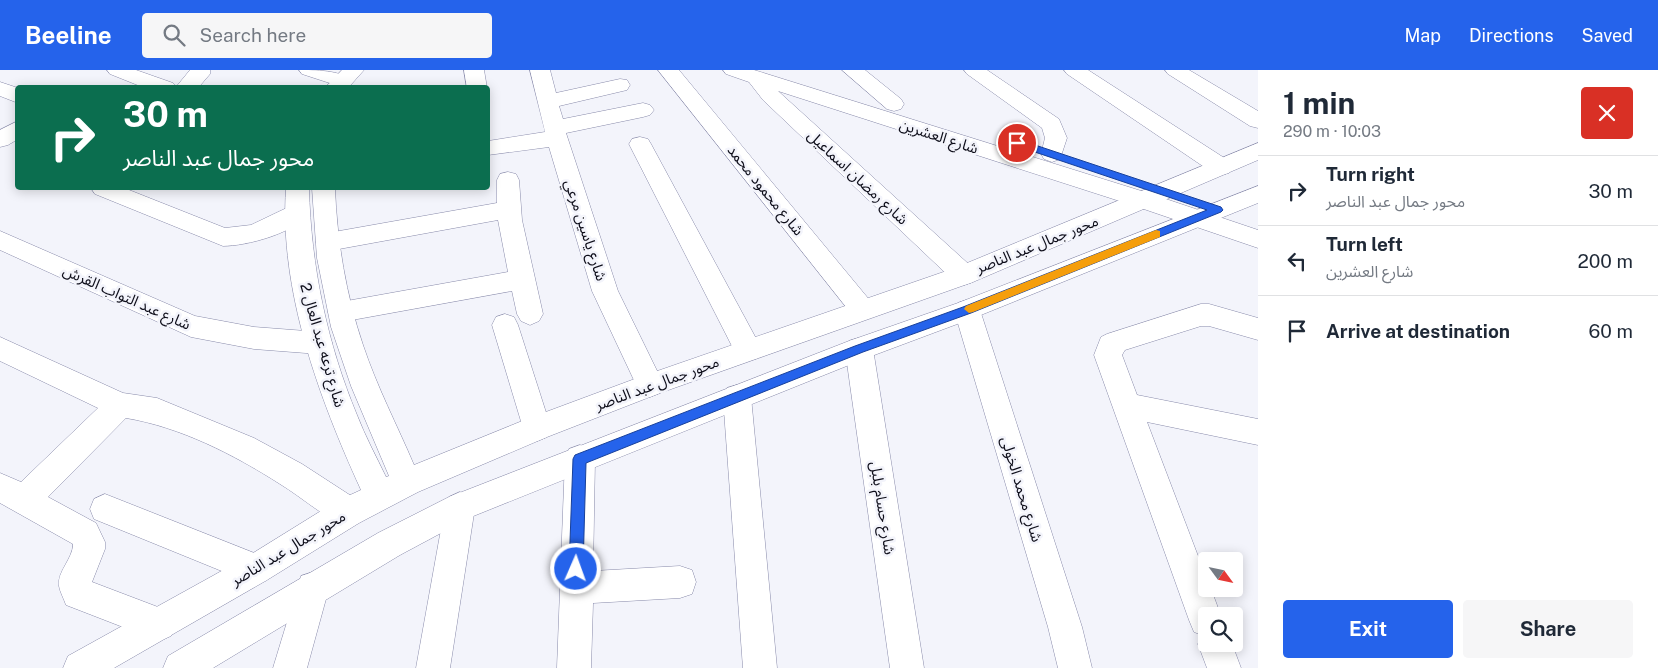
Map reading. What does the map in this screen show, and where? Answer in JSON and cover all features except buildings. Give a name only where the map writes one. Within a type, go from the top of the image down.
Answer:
[{"type":"street","points":[[117,70],[158,85]]},
{"type":"street","points":[[189,85],[197,78],[200,70]]},
{"type":"street","points":[[309,70],[352,80]]},
{"type":"street","points":[[474,70],[476,85]]},
{"type":"street","name":"شارع ياسين مرعي","points":[[540,70],[556,133],[605,291],[650,385]]},
{"type":"street","name":"شارع محمود محمد","points":[[668,70],[864,310]]},
{"type":"street","name":"شارع العشرين","points":[[733,70],[1153,196],[1206,214],[1258,239]]},
{"type":"street","name":"شارع العشرين","points":[[785,70],[1052,154],[1153,196]]},
{"type":"street","points":[[852,70],[894,104]]},
{"type":"street","points":[[974,70],[1050,124],[1056,138],[1052,154]]},
{"type":"street","points":[[1074,70],[1221,167]]},
{"type":"street","points":[[1175,70],[1258,121]]},
{"type":"street","name":"شارع رمضان اسماعيل","points":[[756,77],[770,95],[964,275]]},
{"type":"street","points":[[548,102],[620,85]]},
{"type":"street","points":[[0,89],[15,95]]},
{"type":"street","points":[[490,148],[556,133],[643,110]]},
{"type":"street","points":[[0,140],[15,130]]},
{"type":"street","points":[[640,144],[748,350]]},
{"type":"street","points":[[0,145],[15,151]]},
{"type":"street","name":"محور جمال عبد الناصر","points":[[80,668],[256,569],[348,512],[407,482],[537,428],[650,385],[964,275],[1258,151]]},
{"type":"street","points":[[508,180],[509,210],[530,314]]},
{"type":"street","points":[[108,190],[223,237],[242,238],[256,234],[297,200]]},
{"type":"street","name":"شارع ترعه عبد العال 2","points":[[323,190],[324,224],[344,327],[359,371],[407,482]]},
{"type":"street","points":[[180,668],[389,544],[460,507],[859,349],[967,310],[1258,194]]},
{"type":"street","name":"شارع ترعه عبد العال 2","points":[[297,200],[304,284],[319,343],[337,401],[379,495]]},
{"type":"street","points":[[328,242],[509,210]]},
{"type":"street","name":"شارع العشرين","points":[[1206,214],[1258,222]]},
{"type":"street","name":"شارع عبد التواب القرش","points":[[0,240],[191,326],[254,338],[319,343]]},
{"type":"street","points":[[341,312],[522,279]]},
{"type":"street","name":"شارع محمد الخولى","points":[[967,310],[1065,627],[1075,668]]},
{"type":"street","points":[[1201,607],[1108,355],[1112,345],[1116,342],[1201,315],[1258,329]]},
{"type":"street","points":[[505,325],[537,428]]},
{"type":"street","points":[[0,348],[120,405],[157,411],[244,447],[291,474],[348,512]]},
{"type":"street","name":"شارع حسام بلبل","points":[[859,349],[907,668]]},
{"type":"street","points":[[738,397],[760,668]]},
{"type":"street","points":[[120,405],[12,494],[85,534],[90,551],[75,581],[75,589],[78,593],[159,624]]},
{"type":"street","points":[[1126,405],[1258,432]]},
{"type":"street","points":[[574,668],[580,459]]},
{"type":"street","points":[[434,668],[460,507]]},
{"type":"street","points":[[105,509],[256,569]]},
{"type":"street","points":[[576,588],[680,582]]},
{"type":"street","points":[[290,668],[313,588]]},
{"type":"street","points":[[1218,652],[1224,668]]},
{"type":"slow traffic","points":[[969,309],[1156,234]]},
{"type":"route","points":[[576,569],[580,459],[859,349],[967,310],[1218,210],[1017,143]]}]
